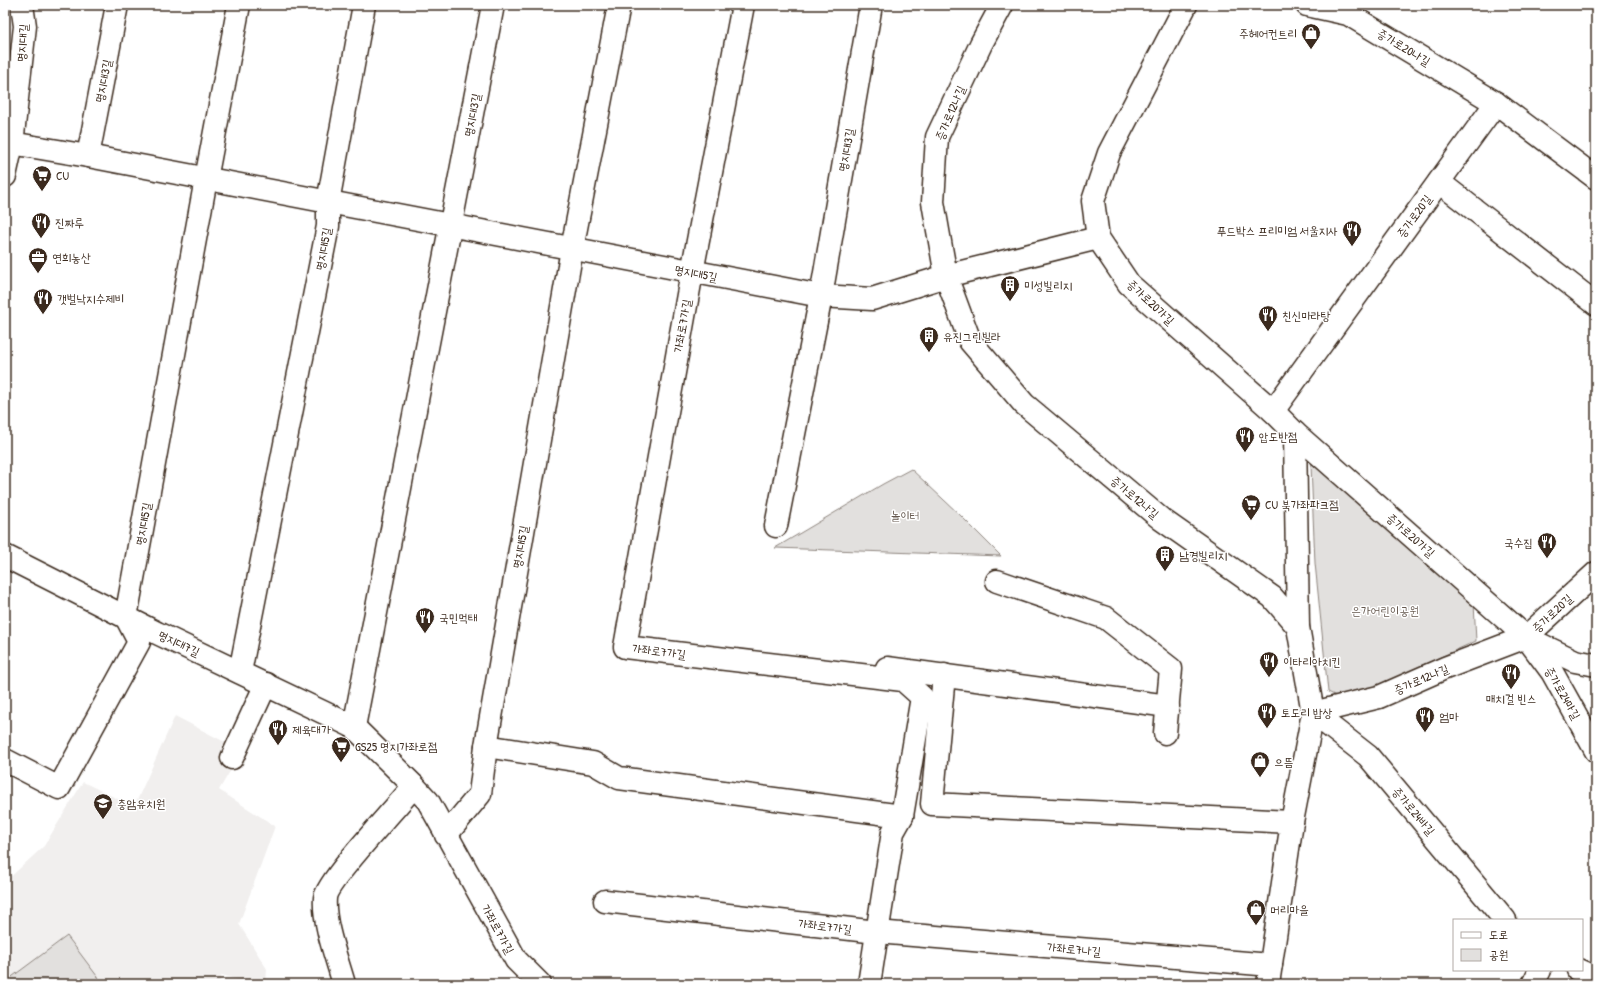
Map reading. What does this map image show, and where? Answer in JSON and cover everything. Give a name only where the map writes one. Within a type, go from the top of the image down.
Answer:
[{"type":"street","name":"명지대길","points":[[5,176],[8,143],[26,26],[22,5]]},
{"type":"street","name":"명지대3길","points":[[88,156],[117,5]]},
{"type":"street","points":[[206,179],[239,5]]},
{"type":"street","points":[[328,202],[364,5]]},
{"type":"street","name":"명지대3길","points":[[450,226],[493,5]]},
{"type":"street","points":[[572,249],[618,5]]},
{"type":"street","points":[[692,272],[743,5]]},
{"type":"street","name":"명지대3길","points":[[821,296],[871,5]]},
{"type":"street","name":"증가로12나길","points":[[1002,5],[981,44],[937,137],[933,202],[946,276],[970,341],[1024,404],[1161,519],[1272,598],[1298,627]]},
{"type":"street","name":"증가로20가길","points":[[1186,5],[1110,153],[1093,201],[1098,238],[1129,284],[1526,637]]},
{"type":"street","name":"증가로20나길","points":[[1307,5],[1348,14],[1496,103],[1596,178]]},
{"type":"street","points":[[1439,182],[1496,103]]},
{"type":"street","name":"명지대5길","points":[[8,143],[88,156],[821,296],[872,299],[946,276]]},
{"type":"street","name":"명지대5길","points":[[126,617],[206,179]]},
{"type":"street","name":"증가로20길","points":[[1273,411],[1439,182],[1596,304]]},
{"type":"street","name":"명지대5길","points":[[240,672],[328,226],[328,202]]},
{"type":"street","points":[[354,727],[450,226]]},
{"type":"street","points":[[946,276],[1098,238]]},
{"type":"street","name":"명지대5길","points":[[446,835],[480,794],[486,746],[572,249]]},
{"type":"street","name":"가좌로7가길","points":[[692,272],[625,647],[903,680],[922,697],[902,816],[892,832],[870,984]]},
{"type":"street","points":[[776,526],[821,296]]},
{"type":"street","points":[[944,675],[932,804],[1292,822],[1313,713],[1298,627],[1295,433]]},
{"type":"street","name":"명지대7길","points":[[5,556],[126,617],[354,727]]},
{"type":"street","name":"증가로20길","points":[[1526,637],[1596,573]]},
{"type":"street","points":[[997,580],[1106,618],[1171,669],[1165,733]]},
{"type":"street","points":[[5,760],[59,788],[139,642],[126,617]]},
{"type":"street","points":[[1526,637],[1575,661],[1596,665]]},
{"type":"street","name":"증가로12나길","points":[[1313,713],[1379,697],[1445,668],[1526,637]]},
{"type":"street","name":"증가로24마길","points":[[1526,637],[1552,672],[1596,751]]},
{"type":"street","points":[[753,650],[1168,706]]},
{"type":"street","points":[[232,758],[266,684]]},
{"type":"street","name":"증가로24바길","points":[[1313,713],[1368,756],[1504,919]]},
{"type":"street","name":"가좌로7가길","points":[[354,727],[428,801],[516,960],[540,984]]},
{"type":"street","points":[[486,746],[593,763],[619,778],[902,816]]},
{"type":"street","points":[[344,984],[325,913],[325,896],[343,868],[414,786]]},
{"type":"street","name":"가좌로7나길","points":[[877,932],[1269,975],[1292,822]]},
{"type":"street","name":"가좌로7가길","points":[[605,901],[877,932]]},
{"type":"street","points":[[1533,984],[1540,971]]},
{"type":"street","points":[[1580,971],[1596,978]]},
{"type":"shaded area","points":[[175,716],[242,751],[219,790],[275,826],[239,924],[267,969],[266,984],[251,984],[222,975],[219,984],[5,984],[5,882],[44,846],[83,782],[134,807]]},
{"type":"green space","name":"은가어린이공원","points":[[1319,461],[1474,603],[1476,641],[1345,700],[1328,692],[1315,563],[1311,465]]},
{"type":"green space","name":"놀이터","points":[[911,469],[1001,556],[775,548],[883,484]]},
{"type":"green space","points":[[67,936],[103,984],[5,984],[5,982]]},
{"type":"place","name":"주헤어컨트리","points":[[1311,50]]},
{"type":"place","name":"CU","points":[[42,192]]},
{"type":"place","name":"진짜루","points":[[41,239]]},
{"type":"place","name":"푸드박스 프리미엄 서울지사","points":[[1352,247]]},
{"type":"place","name":"연희농산","points":[[38,274]]},
{"type":"place","name":"미성빌리지","points":[[1010,302]]},
{"type":"place","name":"갯벌낙지수제비","points":[[43,315]]},
{"type":"place","name":"친신마라탕","points":[[1268,332]]},
{"type":"place","name":"유진그린빌라","points":[[929,353]]},
{"type":"place","name":"압도반점","points":[[1245,453]]},
{"type":"place","name":"CU 북가좌파크점","points":[[1251,521]]},
{"type":"place","name":"국수집","points":[[1547,559]]},
{"type":"place","name":"남경빌리지","points":[[1165,572]]},
{"type":"place","name":"국민먹태","points":[[425,634]]},
{"type":"place","name":"이타리아치킨","points":[[1269,678]]},
{"type":"place","name":"매치걸 빈스","points":[[1511,690]]},
{"type":"place","name":"토도리 밥상","points":[[1267,729]]},
{"type":"place","name":"엄마","points":[[1425,733]]},
{"type":"place","name":"제육대가","points":[[278,746]]},
{"type":"place","name":"GS25 명지가좌로점","points":[[341,763]]},
{"type":"place","name":"으뜸","points":[[1260,778]]},
{"type":"place","name":"충암유치원","points":[[103,820]]},
{"type":"place","name":"머리마을","points":[[1256,926]]}]
